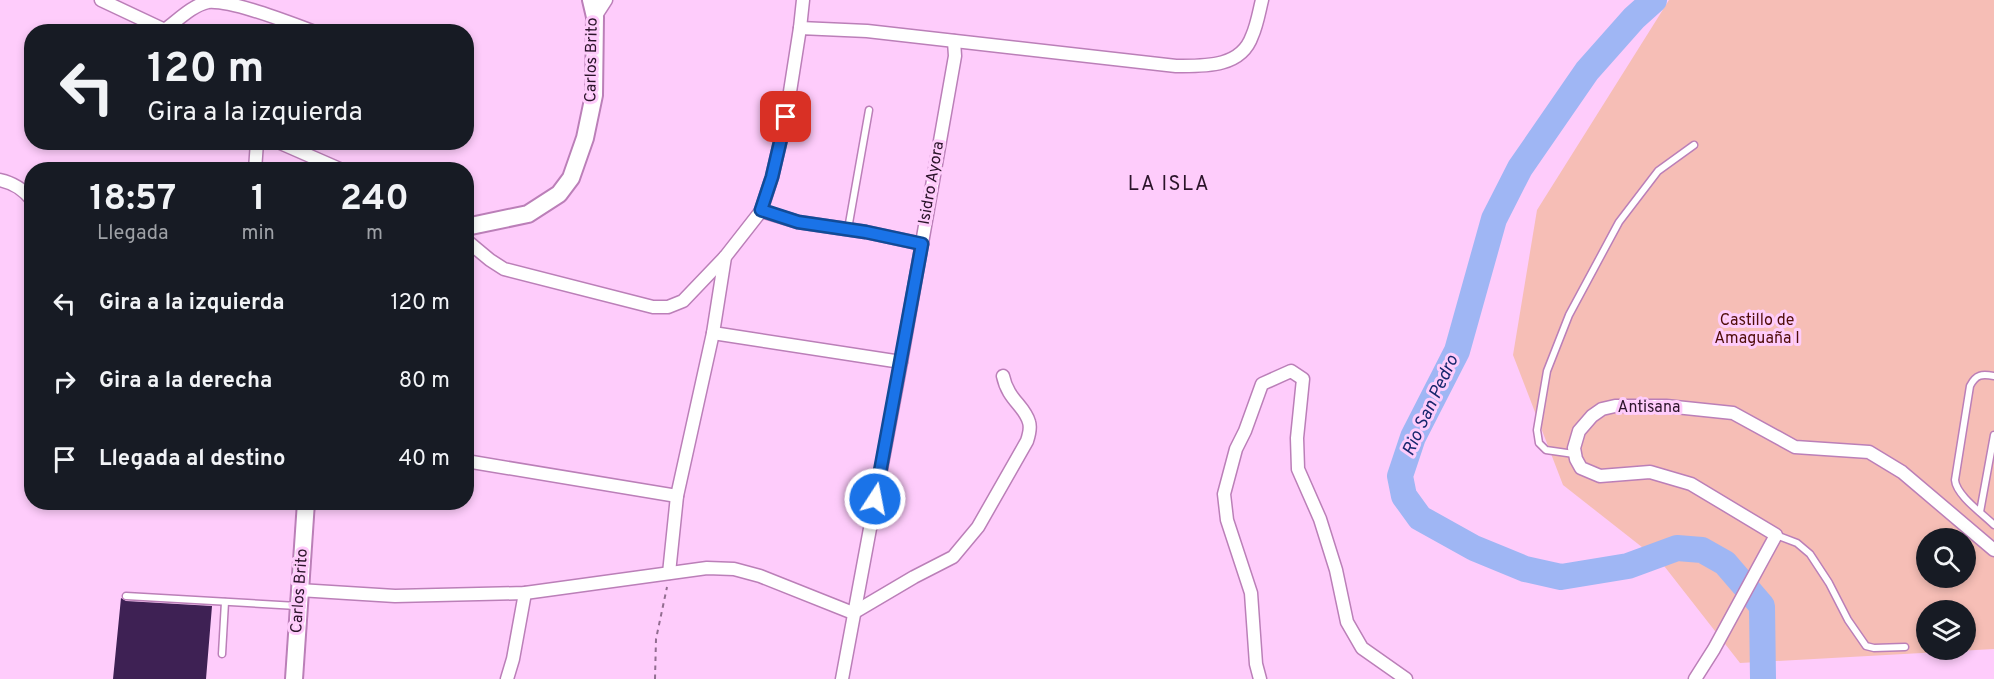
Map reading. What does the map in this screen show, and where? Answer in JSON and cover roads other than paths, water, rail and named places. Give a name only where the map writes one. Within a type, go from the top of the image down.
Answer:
[{"type":"street","points":[[101,0],[154,24]]},
{"type":"street","name":"Carlos Brito","points":[[474,225],[528,214],[559,194],[571,178],[585,138],[594,95],[594,17],[591,0]]},
{"type":"street","points":[[594,17],[606,0]]},
{"type":"street","points":[[474,247],[504,269],[653,307],[668,307],[683,301],[725,257],[761,210],[772,177],[786,117],[803,0]]},
{"type":"street","points":[[800,28],[867,31],[1176,66],[1211,66],[1237,57],[1252,39],[1262,0]]},
{"type":"street","points":[[175,24],[207,2],[243,6],[293,24]]},
{"type":"street","name":"Isidro Ayora","points":[[842,679],[955,57],[954,41]]},
{"type":"street","points":[[296,150],[324,162]]},
{"type":"street","points":[[0,180],[24,190]]},
{"type":"street","points":[[761,210],[798,222],[922,244]]},
{"type":"street","points":[[669,573],[677,496],[713,333],[725,257]]},
{"type":"street","points":[[713,333],[901,362]]},
{"type":"street","points":[[1260,679],[1256,664],[1251,593],[1227,520],[1224,494],[1236,449],[1262,384],[1291,371],[1303,380],[1297,438],[1298,469],[1320,519],[1336,570],[1347,622],[1362,648],[1406,679]]},
{"type":"street","points":[[299,598],[525,593],[707,568],[734,569],[760,576],[853,613],[953,557],[978,526],[1027,441],[1030,429],[1030,423],[1025,414],[1005,387],[1003,376]]},
{"type":"street","name":"Antisana","points":[[1575,454],[1574,448],[1579,431],[1592,416],[1602,409],[1616,406],[1666,406],[1733,413],[1795,447],[1869,452],[1902,472],[1994,550]]},
{"type":"street","points":[[1575,454],[1581,468],[1600,476],[1650,472],[1690,484],[1776,535],[1695,679]]},
{"type":"street","points":[[474,462],[677,496]]},
{"type":"street","name":"Carlos Brito","points":[[294,679],[303,510]]},
{"type":"street","points":[[507,679],[525,593]]},
{"type":"lane","points":[[848,230],[869,110]]},
{"type":"lane","points":[[1575,454],[1546,450],[1539,443],[1537,430],[1547,371],[1569,315],[1619,222],[1658,171],[1694,144]]},
{"type":"lane","points":[[1994,376],[1983,374],[1977,376],[1970,386],[1955,480],[1955,486],[1960,493],[1994,525]]},
{"type":"lane","points":[[1980,512],[1994,435]]},
{"type":"lane","points":[[1776,535],[1797,543],[1810,555],[1866,646],[1905,647]]},
{"type":"lane","points":[[126,596],[225,602],[299,598]]},
{"type":"lane","points":[[222,654],[225,602]]},
{"type":"waterway","name":"Rio San Pedro","points":[[1654,0],[1634,18],[1587,71],[1520,168],[1494,219],[1457,351],[1413,437],[1400,476],[1404,496],[1420,518],[1474,548],[1525,569],[1561,577],[1628,566],[1677,548],[1702,550],[1725,563],[1762,606],[1763,679]]},
{"type":"district","name":"LA ISLA","points":[[1169,185]]},
{"type":"park label","name":"Castillo de Amaguaña I","points":[[1757,330]]}]
